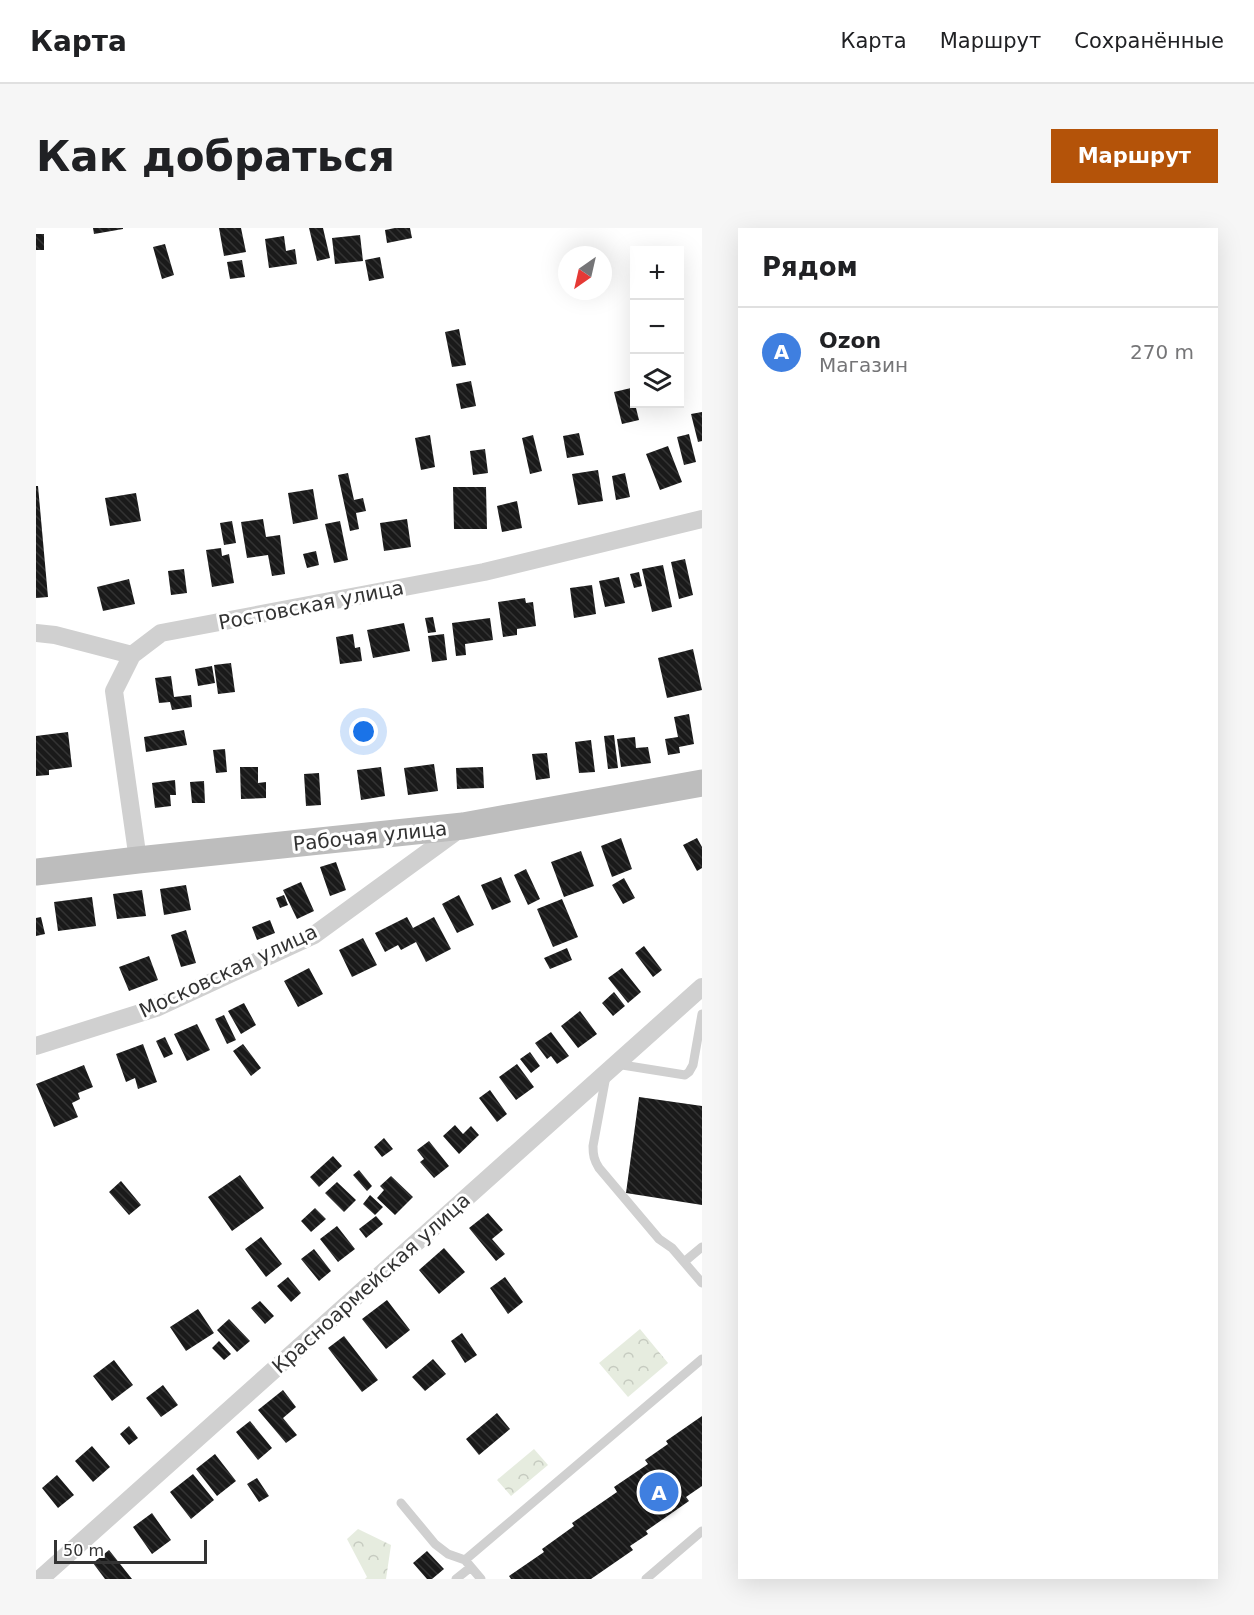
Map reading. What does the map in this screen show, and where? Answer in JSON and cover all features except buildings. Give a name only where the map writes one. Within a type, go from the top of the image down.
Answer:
[{"type":"street","name":"Ростовская улица","points":[[138,860],[114,691],[132,655],[161,633],[484,572],[702,519]]},
{"type":"street","points":[[36,633],[132,655]]},
{"type":"street","name":"Рабочая улица","points":[[36,872],[463,826],[702,783]]},
{"type":"street","name":"Московская улица","points":[[36,1046],[156,1008],[314,935],[463,826]]},
{"type":"street","name":"Красноармейская улица","points":[[40,1579],[702,987]]},
{"type":"lane","points":[[702,1014],[693,1065],[685,1075],[611,1069],[593,1146],[593,1156],[599,1168],[659,1239],[672,1248],[702,1284]]},
{"type":"lane","points":[[684,1262],[702,1246]]},
{"type":"lane","points":[[456,1579],[468,1563],[702,1359]]},
{"type":"lane","points":[[401,1503],[442,1550],[468,1563],[481,1579]]},
{"type":"lane","points":[[646,1579],[702,1531]]},
{"type":"green space","points":[[640,1329],[668,1363],[628,1397],[599,1363]]},
{"type":"green space","points":[[534,1449],[548,1465],[511,1496],[497,1480]]},
{"type":"green space","points":[[358,1529],[391,1545],[386,1579],[365,1579],[367,1577],[347,1539]]},
{"type":"place","name":"Ozon","points":[[659,1492]]}]
